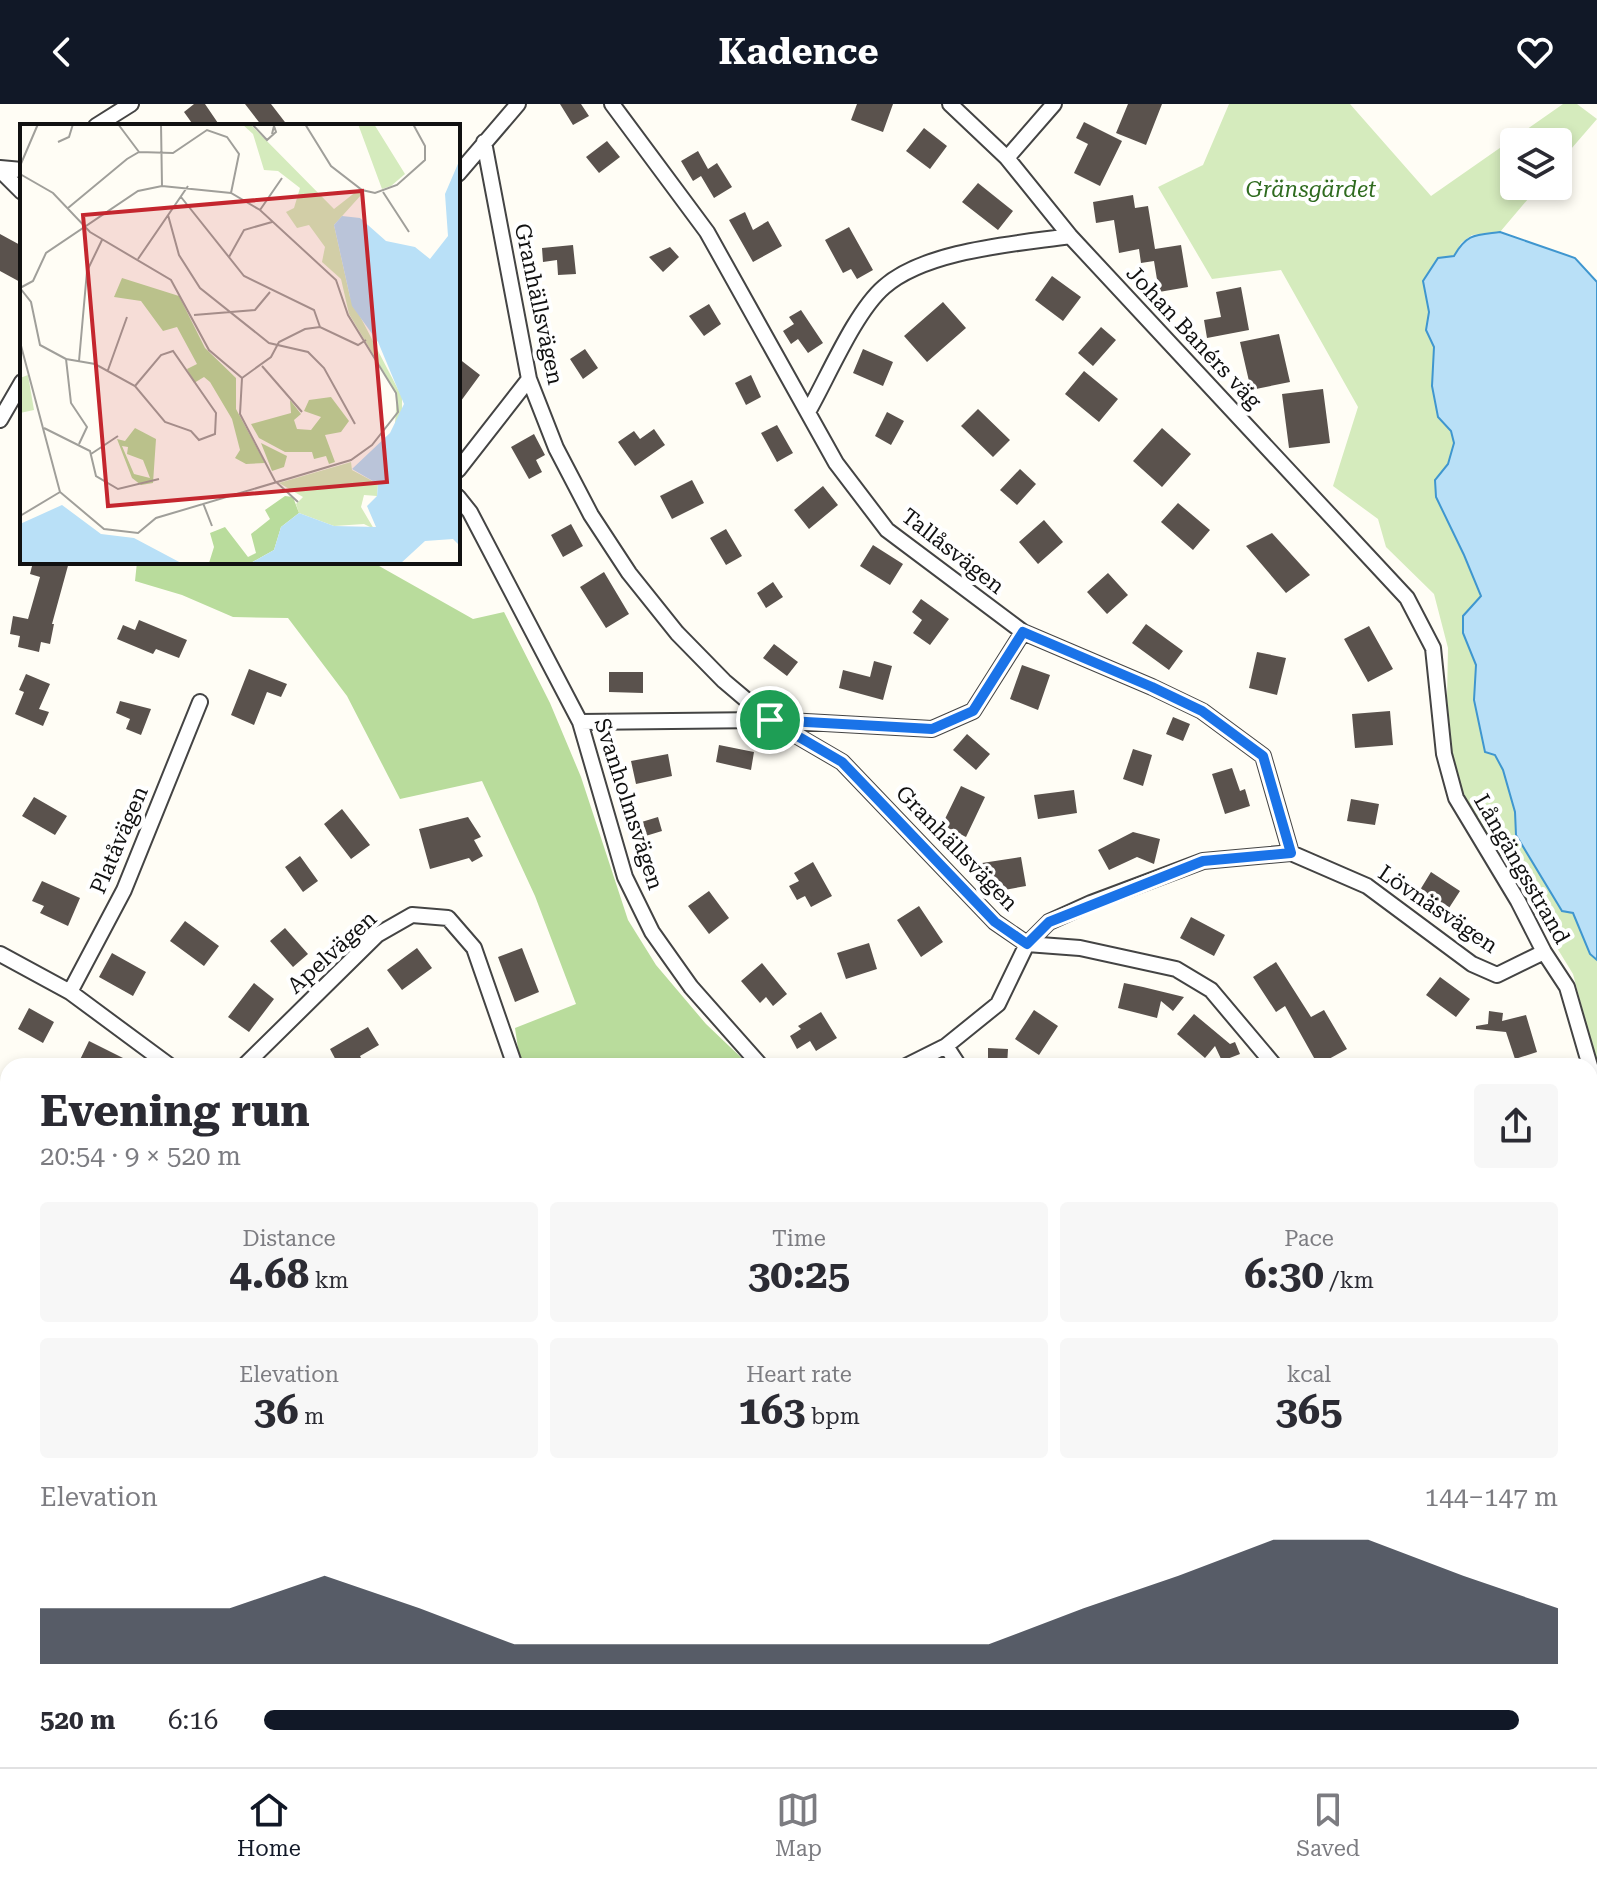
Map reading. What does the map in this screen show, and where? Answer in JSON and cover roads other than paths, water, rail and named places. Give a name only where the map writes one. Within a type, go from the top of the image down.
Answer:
[{"type":"street","points":[[99,124],[131,104]]},
{"type":"street","points":[[460,172],[518,104]]},
{"type":"street","name":"Tallåsvägen","points":[[612,104],[707,232],[836,463],[887,530],[1023,632],[1202,711],[1263,756],[1291,853]]},
{"type":"street","name":"Johan Banérs väg","points":[[950,104],[1007,158],[1070,236],[1407,598]]},
{"type":"street","points":[[1007,158],[1054,104]]},
{"type":"street","name":"Granhällsvägen","points":[[484,142],[529,379],[563,462],[591,515],[629,573],[677,633],[724,681],[770,720],[842,762],[995,922],[1027,944]]},
{"type":"street","points":[[0,169],[20,170]]},
{"type":"street","points":[[0,169],[20,190]]},
{"type":"street","points":[[808,412],[861,316],[882,288],[911,268],[974,251],[1070,236]]},
{"type":"street","points":[[460,467],[529,379]]},
{"type":"street","points":[[0,420],[20,385]]},
{"type":"street","name":"Svanholmsvägen","points":[[460,500],[470,512],[580,722],[625,877],[652,932],[691,987],[754,1058]]},
{"type":"street","name":"Långängsstrand","points":[[1407,598],[1433,648],[1444,754],[1456,798],[1567,987],[1588,1058]]},
{"type":"street","points":[[580,722],[770,720],[932,729],[973,711],[1023,632]]},
{"type":"street","name":"Platåvägen","points":[[70,992],[124,890],[200,702]]},
{"type":"street","name":"Lövnäsvägen","points":[[922,1058],[946,1046],[998,1004],[1027,944],[1049,922],[1203,861],[1291,853],[1367,886],[1472,964],[1497,975],[1544,952]]},
{"type":"street","name":"Apelvägen","points":[[252,1058],[377,935],[412,915],[448,918],[474,948],[512,1058]]},
{"type":"street","points":[[1027,944],[1080,948],[1176,969],[1211,990],[1268,1058]]},
{"type":"street","points":[[0,954],[70,992],[159,1058]]},
{"type":"street","points":[[946,1046],[954,1058]]},
{"type":"water","points":[[1500,232],[1575,258],[1597,282],[1597,960],[1590,954],[1573,913],[1562,911],[1516,835],[1515,812],[1503,770],[1495,755],[1485,752],[1474,700],[1476,665],[1463,633],[1463,616],[1481,596],[1436,497],[1435,480],[1448,464],[1454,443],[1451,431],[1438,417],[1432,386],[1434,347],[1426,330],[1429,312],[1423,281],[1438,258],[1454,256],[1463,243],[1473,236]]},
{"type":"park label","name":"Gränsgärdet","points":[[1311,189]]}]
